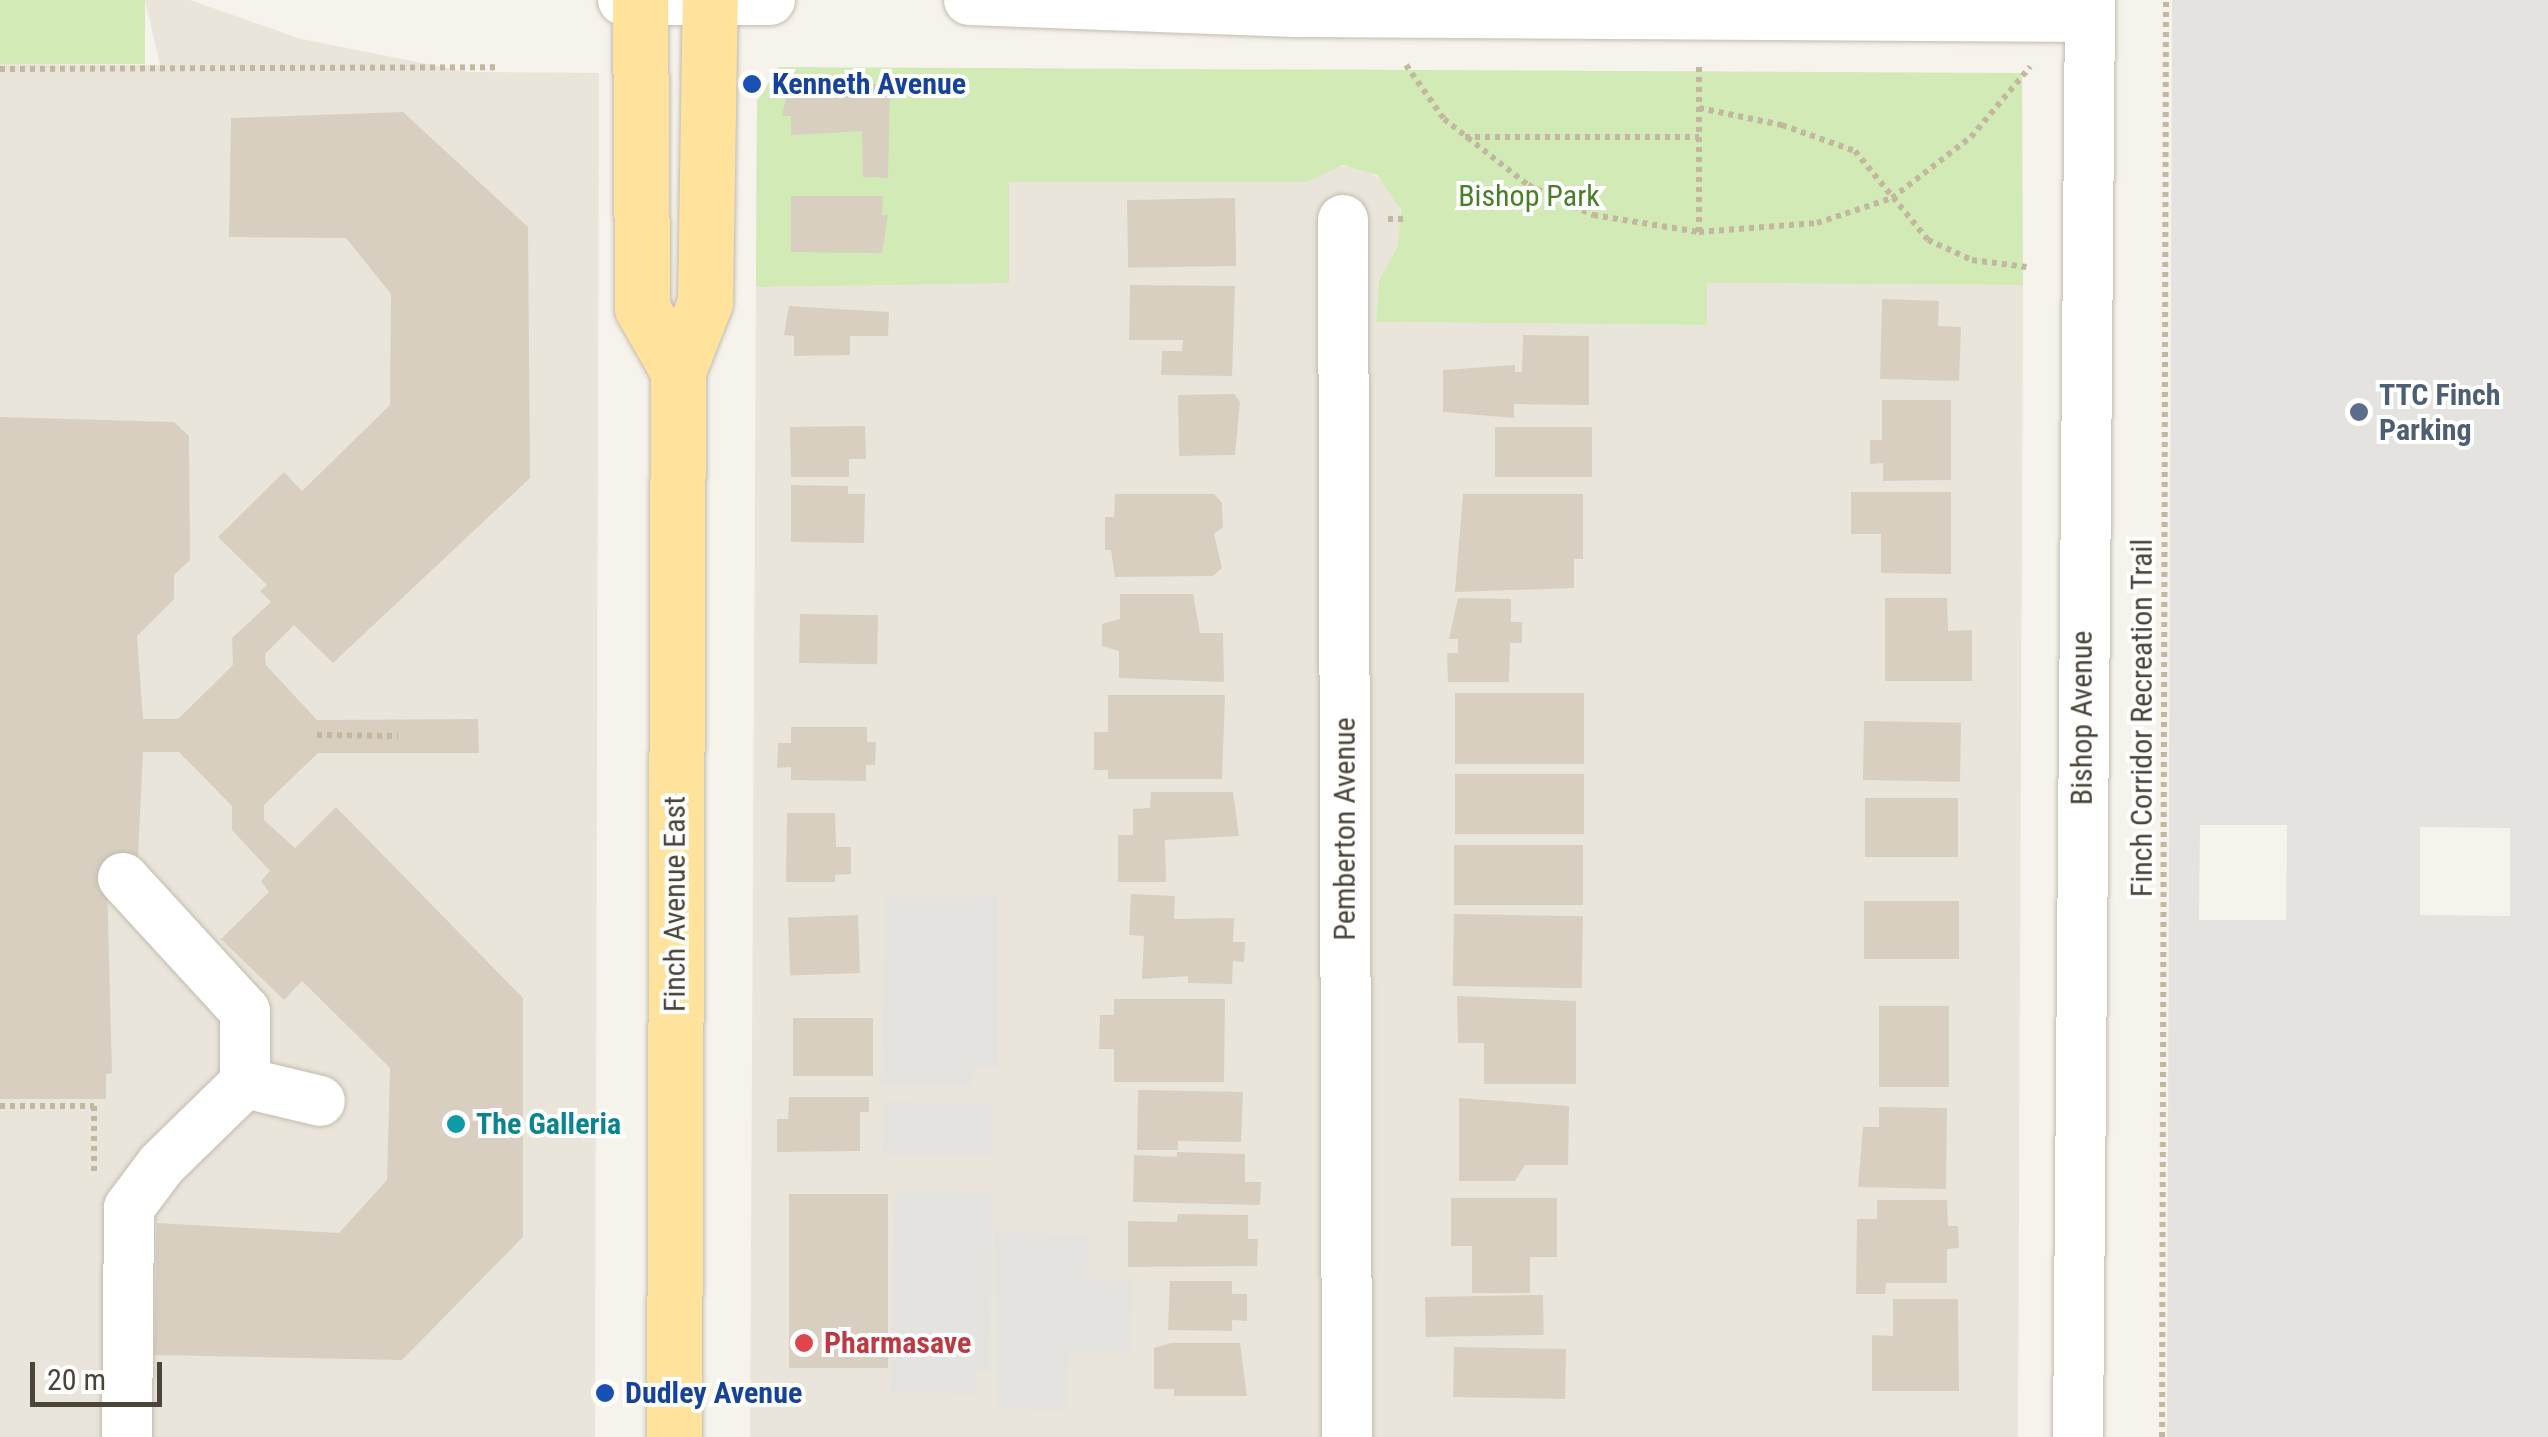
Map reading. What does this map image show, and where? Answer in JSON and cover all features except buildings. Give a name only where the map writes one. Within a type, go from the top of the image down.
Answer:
[{"type":"main road","points":[[635,1],[642,308],[678,370]]},
{"type":"main road","name":"Finch Avenue East","points":[[674,1437],[678,370],[704,302],[710,1]]},
{"type":"street","points":[[635,1],[770,0]]},
{"type":"street","points":[[968,0],[1351,6],[2090,8]]},
{"type":"street","name":"Bishop Avenue","points":[[2078,1437],[2090,8]]},
{"type":"street","name":"Pemberton Avenue","points":[[1343,220],[1347,1437]]},
{"type":"street","points":[[124,878],[245,1011],[245,1083],[161,1166],[129,1208],[127,1437]]},
{"type":"street","points":[[245,1083],[320,1101]]},
{"type":"path","name":"Finch Corridor Recreation Trail","points":[[2162,1437],[2166,0]]},
{"type":"path","points":[[1406,65],[1428,101],[1503,170],[1567,206],[1605,219],[1699,232],[1817,222],[1892,198],[1971,137],[2030,67]]},
{"type":"path","points":[[1699,66],[1699,232]]},
{"type":"path","points":[[0,69],[496,67]]},
{"type":"path","points":[[1699,108],[1782,125],[1855,151],[1928,240],[1972,260],[2027,267]]},
{"type":"path","points":[[1465,137],[1699,137]]},
{"type":"path","points":[[318,735],[398,736]]},
{"type":"shaded area","points":[[145,0],[190,0],[301,39],[468,72],[599,73],[595,1437],[0,1437],[0,64],[160,65]]},
{"type":"shaded area","name":"TTC Finch Parking","points":[[2172,0],[2548,0],[2548,1437],[2167,1437]],"holes":[[[2200,825],[2287,825],[2286,920],[2199,920]],[[2420,827],[2510,828],[2510,916],[2420,915]]]},
{"type":"shaded area","points":[[779,67],[1009,182],[1307,182],[1335,166],[1365,168],[1392,189],[1403,219],[1398,246],[1379,280],[1376,322],[1706,325],[1707,283],[2023,285],[2018,1437],[750,1437],[757,101]]},
{"type":"shaded area","points":[[998,896],[998,1066],[974,1068],[972,1086],[881,1086],[884,897]]},
{"type":"shaded area","points":[[883,1102],[993,1104],[992,1156],[882,1154]]},
{"type":"shaded area","points":[[895,1191],[993,1193],[989,1371],[976,1371],[976,1394],[890,1392]]},
{"type":"shaded area","points":[[994,1231],[1089,1235],[1087,1280],[1134,1281],[1131,1353],[1069,1353],[1068,1410],[997,1409]]},
{"type":"green space","points":[[0,0],[145,0],[145,64],[0,64]]},
{"type":"green space","name":"Bishop Park","points":[[779,67],[2022,73],[2023,285],[1707,283],[1707,325],[1376,322],[1379,280],[1398,246],[1401,210],[1377,175],[1343,165],[1307,182],[1009,182],[1009,283],[756,287],[757,101]]},
{"type":"place","name":"Kenneth Avenue","points":[[752,84]]},
{"type":"place","name":"TTC Finch Parking","points":[[2359,412]]},
{"type":"place","name":"The Galleria","points":[[456,1124]]},
{"type":"place","name":"Pharmasave","points":[[804,1343]]},
{"type":"place","name":"Dudley Avenue","points":[[605,1393]]}]
